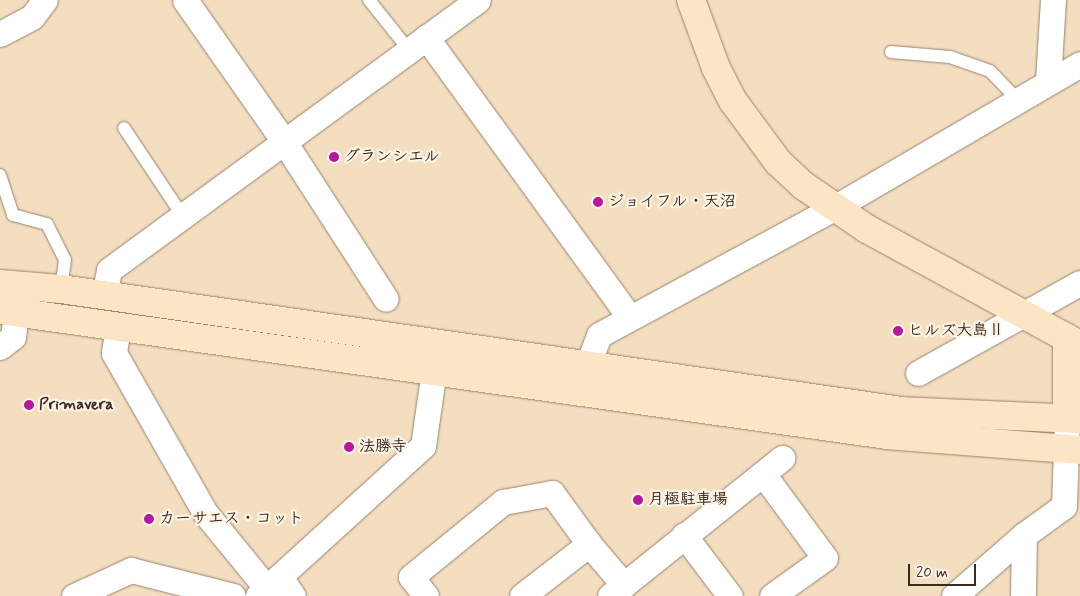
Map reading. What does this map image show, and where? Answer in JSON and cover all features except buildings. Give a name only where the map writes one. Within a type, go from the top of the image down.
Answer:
[{"type":"street","points":[[0,34],[32,16],[46,0]]},
{"type":"street","points":[[185,0],[283,140],[386,299]]},
{"type":"street","points":[[104,296],[109,270],[283,140],[478,0]]},
{"type":"street","points":[[691,0],[716,68],[753,131],[778,162],[834,208],[1073,342],[1073,449],[1064,506],[1024,535],[954,596]]},
{"type":"street","points":[[1048,81],[1053,0]]},
{"type":"street","points":[[418,43],[630,318]]},
{"type":"street","points":[[588,364],[599,335],[834,208],[1017,99],[1080,64]]},
{"type":"street","points":[[918,373],[1080,283]]},
{"type":"street","points":[[0,284],[61,289],[588,364],[901,411],[1074,419]]},
{"type":"street","points":[[0,348],[13,338],[8,312],[434,370],[878,434],[1073,449]]},
{"type":"street","points":[[118,327],[114,353],[206,514],[275,590],[423,446],[434,370]]},
{"type":"street","points":[[426,596],[411,577],[503,502],[552,493],[589,544],[617,591],[684,535],[782,458]]},
{"type":"street","points":[[764,474],[825,558],[772,596]]},
{"type":"street","points":[[684,535],[730,596]]},
{"type":"street","points":[[1023,596],[1024,535]]},
{"type":"street","points":[[522,596],[589,544]]},
{"type":"street","points":[[74,596],[132,570],[233,596]]},
{"type":"lane","points":[[369,0],[418,43]]},
{"type":"lane","points":[[891,52],[950,57],[990,71],[1017,99]]},
{"type":"lane","points":[[124,128],[182,215]]},
{"type":"lane","points":[[0,175],[13,214],[47,224],[65,260],[61,289]]},
{"type":"place","name":"グランシエル","points":[[334,157]]},
{"type":"place","name":"ジョイフル・天沼","points":[[598,202]]},
{"type":"place","name":"ヒルズ大島Ⅱ","points":[[898,331]]},
{"type":"place","name":"Primavera","points":[[29,405]]},
{"type":"place","name":"法勝寺","points":[[349,447]]},
{"type":"place","name":"月極駐車場","points":[[638,500]]},
{"type":"place","name":"カーサエス・コット","points":[[149,519]]}]
